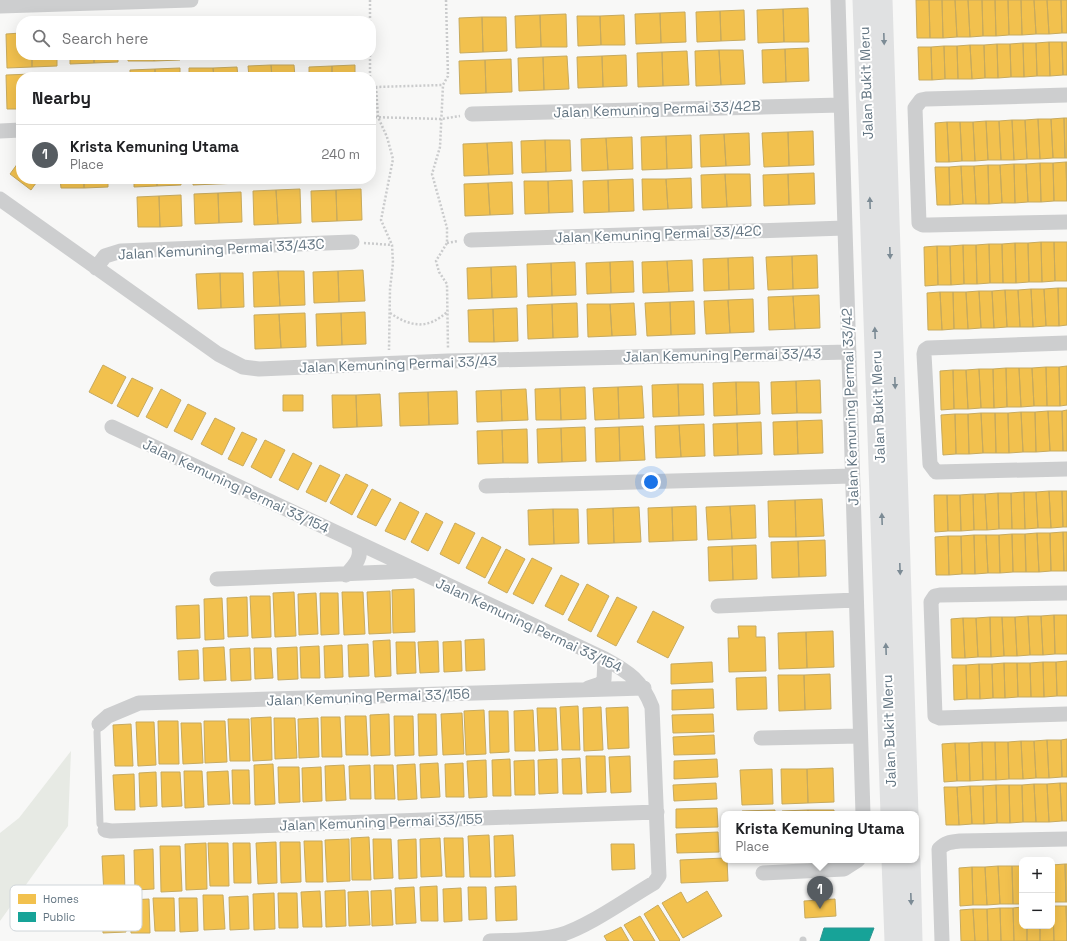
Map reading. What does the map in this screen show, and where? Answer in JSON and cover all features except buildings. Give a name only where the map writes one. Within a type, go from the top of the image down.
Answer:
[{"type":"main road","name":"Jalan Bukit Meru","points":[[863,0],[891,811]]},
{"type":"main road","name":"Jalan Bukit Meru","points":[[882,0],[908,811]]},
{"type":"main road","points":[[892,863],[894,941]]},
{"type":"main road","points":[[910,863],[912,941]]},
{"type":"street","points":[[0,6],[191,0]]},
{"type":"street","name":"Jalan Kemuning Permai 33/42","points":[[838,0],[863,811]]},
{"type":"street","points":[[1067,95],[926,99],[917,103],[915,108],[919,223],[929,225],[1067,222]]},
{"type":"street","name":"Jalan Kemuning Permai 33/42B","points":[[472,114],[841,104]]},
{"type":"street","points":[[0,131],[16,130]]},
{"type":"street","name":"Jalan Kemuning Permai 33/43","points":[[0,199],[218,354],[243,367],[258,369],[448,361],[849,352]]},
{"type":"street","name":"Jalan Kemuning Permai 33/42C","points":[[471,240],[845,228]]},
{"type":"street","name":"Jalan Kemuning Permai 33/43C","points":[[96,268],[105,256],[121,251],[352,242]]},
{"type":"street","points":[[1067,343],[931,348],[925,350],[924,354],[930,464],[936,472],[1067,469]]},
{"type":"street","name":"Jalan Kemuning Permai 33/154","points":[[112,427],[413,570],[605,659],[631,674],[644,688],[652,707],[659,876],[654,883],[582,926],[560,935],[525,941],[490,941]]},
{"type":"street","points":[[486,486],[852,476]]},
{"type":"street","points":[[346,575],[357,563],[360,550],[358,544]]},
{"type":"street","points":[[217,579],[346,575],[413,570]]},
{"type":"street","points":[[1067,593],[940,595],[935,596],[931,602],[935,716],[940,718],[1067,714]]},
{"type":"street","points":[[718,606],[856,600]]},
{"type":"street","points":[[581,690],[600,684],[604,680],[605,659]]},
{"type":"street","name":"Jalan Kemuning Permai 33/156","points":[[99,724],[108,716],[138,703],[644,688]]},
{"type":"street","points":[[761,738],[860,736]]},
{"type":"street","name":"Jalan Kemuning Permai 33/155","points":[[105,830],[130,831],[657,812]]},
{"type":"street","points":[[942,941],[939,849],[948,842],[1067,839]]},
{"type":"street","points":[[763,873],[844,869],[853,863]]},
{"type":"lane","points":[[99,724],[97,732],[100,824],[105,830]]},
{"type":"path","points":[[370,0],[370,16]]},
{"type":"path","points":[[446,0],[448,76],[442,85],[440,147],[432,174],[447,228],[447,243],[436,261],[439,272],[447,284],[448,361]]},
{"type":"path","points":[[370,60],[370,72]]},
{"type":"path","points":[[389,364],[393,263],[392,245],[381,220],[393,158],[387,137],[378,117],[376,87],[442,85]]},
{"type":"path","points":[[378,117],[441,119],[472,114]]},
{"type":"path","points":[[352,242],[392,245]]},
{"type":"path","points":[[390,312],[401,320],[417,326],[430,323],[442,316],[448,310]]},
{"type":"shaded area","points":[[71,751],[68,826],[26,885],[10,885],[10,907],[0,921],[0,833],[19,818]]},
{"type":"place","name":"Krista Kemuning Utama","points":[[820,909]]}]
